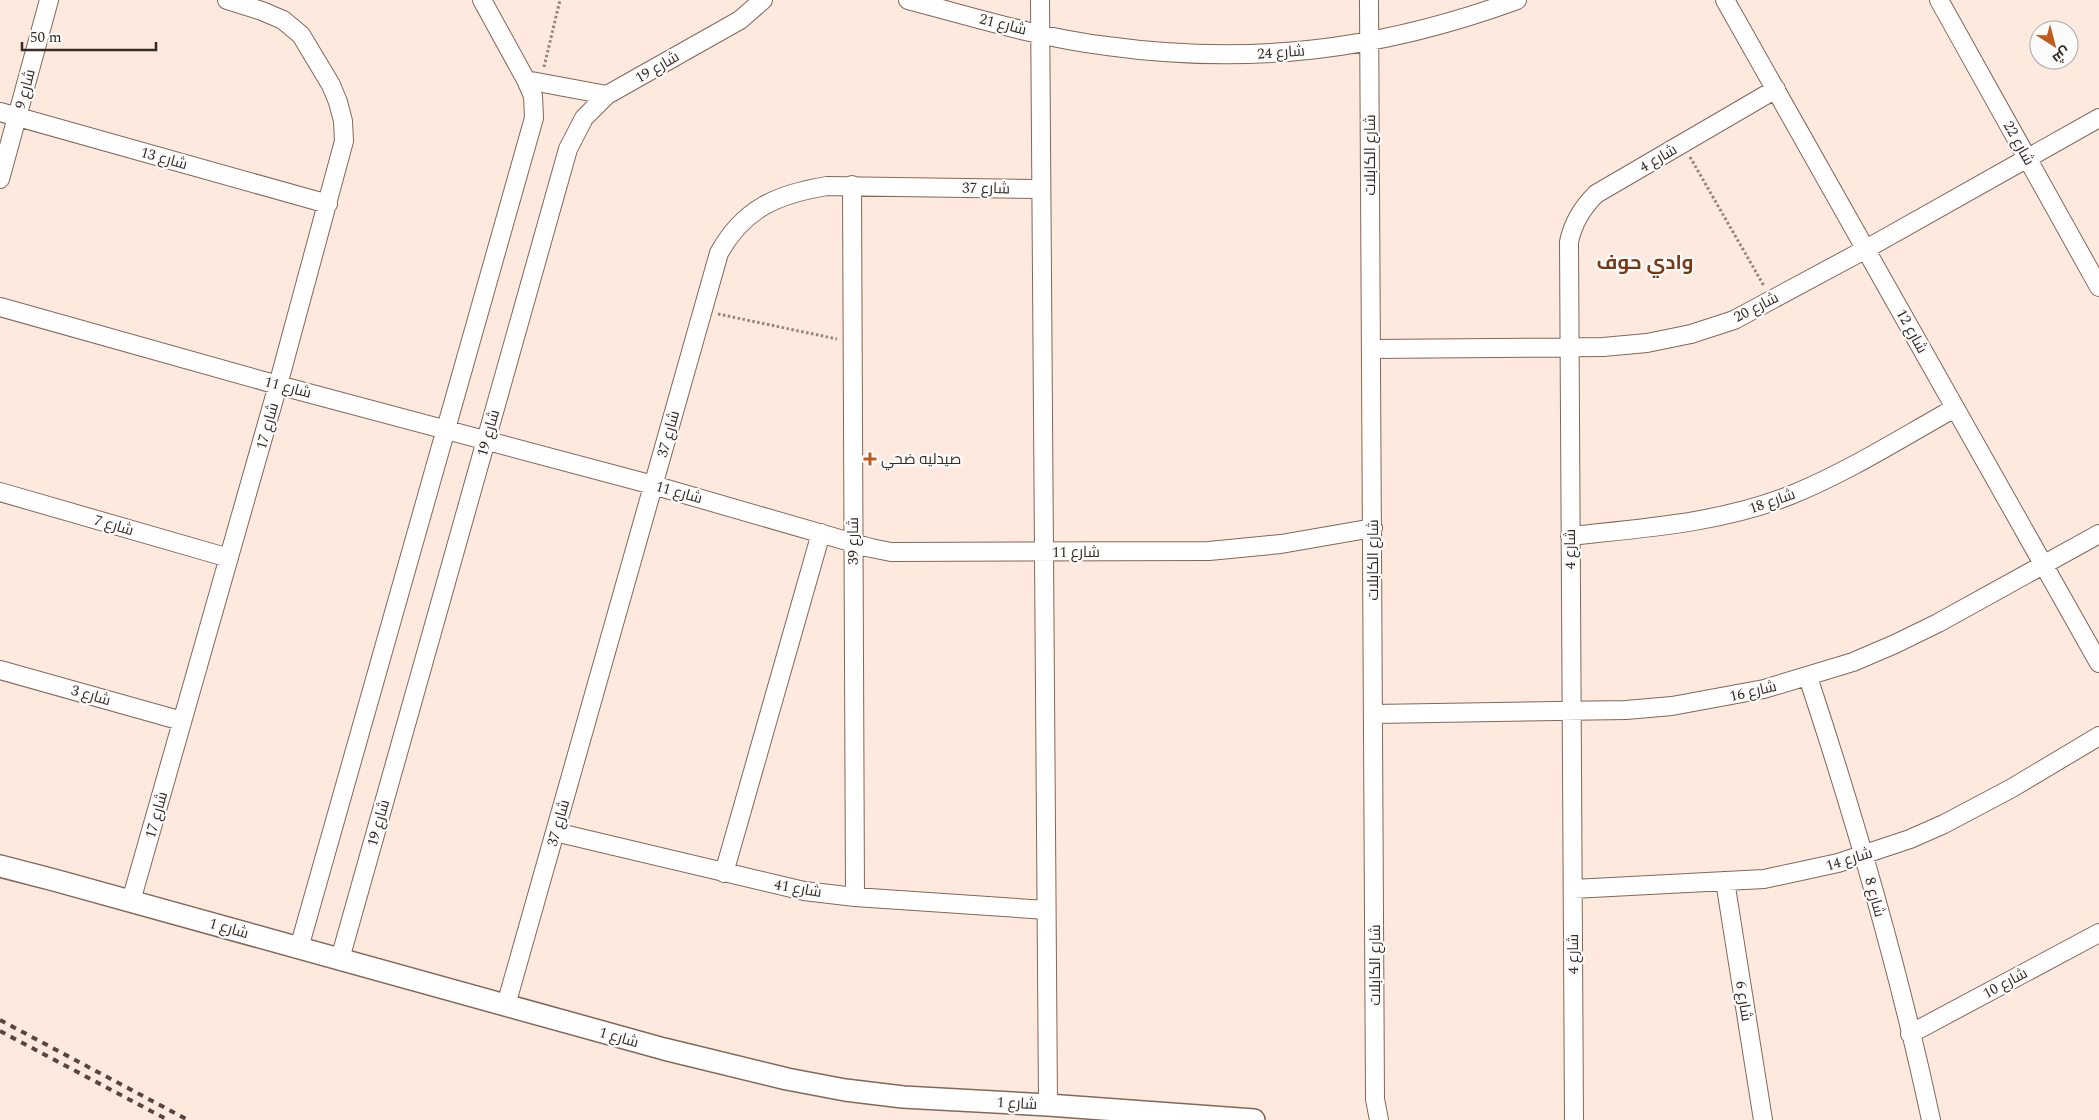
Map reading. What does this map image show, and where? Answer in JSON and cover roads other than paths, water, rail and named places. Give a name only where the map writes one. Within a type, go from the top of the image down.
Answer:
[{"type":"street","name":"شارع 9","points":[[0,179],[49,0]]},
{"type":"street","name":"شارع 17","points":[[131,901],[278,385],[344,141],[343,121],[331,85],[301,35],[283,20],[227,0]]},
{"type":"street","points":[[299,948],[534,118],[533,81],[482,0]]},
{"type":"street","name":"شارع 19","points":[[340,959],[568,149],[584,118],[607,95],[740,20],[763,0]]},
{"type":"street","name":"شارع 21","points":[[908,0],[1040,34]]},
{"type":"street","points":[[1040,0],[1048,1105]]},
{"type":"street","name":"شارع الكابلات","points":[[1369,0],[1375,1099],[1379,1120]]},
{"type":"street","name":"شارع 24","points":[[1040,34],[1105,46],[1171,53],[1238,55],[1304,52],[1369,42],[1463,19],[1517,0]]},
{"type":"street","name":"شارع 12","points":[[1726,0],[2099,663]]},
{"type":"street","name":"شارع 22","points":[[1939,0],[2099,287]]},
{"type":"street","points":[[533,81],[607,95]]},
{"type":"street","name":"شارع 4","points":[[1574,1120],[1569,242],[1572,228],[1578,215],[1596,194],[1776,89]]},
{"type":"street","name":"شارع 13","points":[[0,112],[328,204]]},
{"type":"street","name":"شارع 20","points":[[1371,349],[1569,347],[1648,344],[1691,334],[1734,320],[1772,300],[2099,118]]},
{"type":"street","name":"شارع 37","points":[[506,1005],[719,253],[729,235],[742,220],[760,207],[780,198],[810,189],[852,185],[1040,189]]},
{"type":"street","name":"شارع 39","points":[[852,185],[855,897]]},
{"type":"street","name":"شارع 11","points":[[0,306],[278,385],[653,485],[892,552],[1209,551],[1281,544],[1372,528]]},
{"type":"street","name":"شارع 18","points":[[1570,536],[1704,520],[1747,510],[1781,499],[1829,479],[1956,408]]},
{"type":"street","name":"شارع 7","points":[[0,492],[229,558]]},
{"type":"street","points":[[724,873],[821,532]]},
{"type":"street","name":"شارع 16","points":[[1374,714],[1626,710],[1672,706],[1764,689],[1852,662],[1896,644],[1938,623],[2099,534]]},
{"type":"street","name":"شارع 3","points":[[0,670],[182,722]]},
{"type":"street","name":"شارع 8","points":[[1808,677],[1864,856],[1931,1120]]},
{"type":"street","name":"شارع 14","points":[[1573,889],[1764,879],[1864,856],[1910,839],[1978,807],[2099,736]]},
{"type":"street","name":"شارع 41","points":[[555,832],[724,873],[804,890],[855,897],[1046,910]]},
{"type":"street","name":"شارع 1","points":[[0,866],[664,1049],[787,1079],[903,1097],[1254,1120]]},
{"type":"street","name":"شارع 6","points":[[1725,881],[1762,1120]]},
{"type":"street","name":"شارع 10","points":[[1910,1034],[2099,933]]},
{"type":"railway","points":[[0,1020],[188,1120]]},
{"type":"railway","points":[[0,1031],[168,1120]]},
{"type":"place","name":"صيدليه ضحي","points":[[870,459]]},
{"type":"district","name":"وادي حوف","points":[[1645,262]]}]
